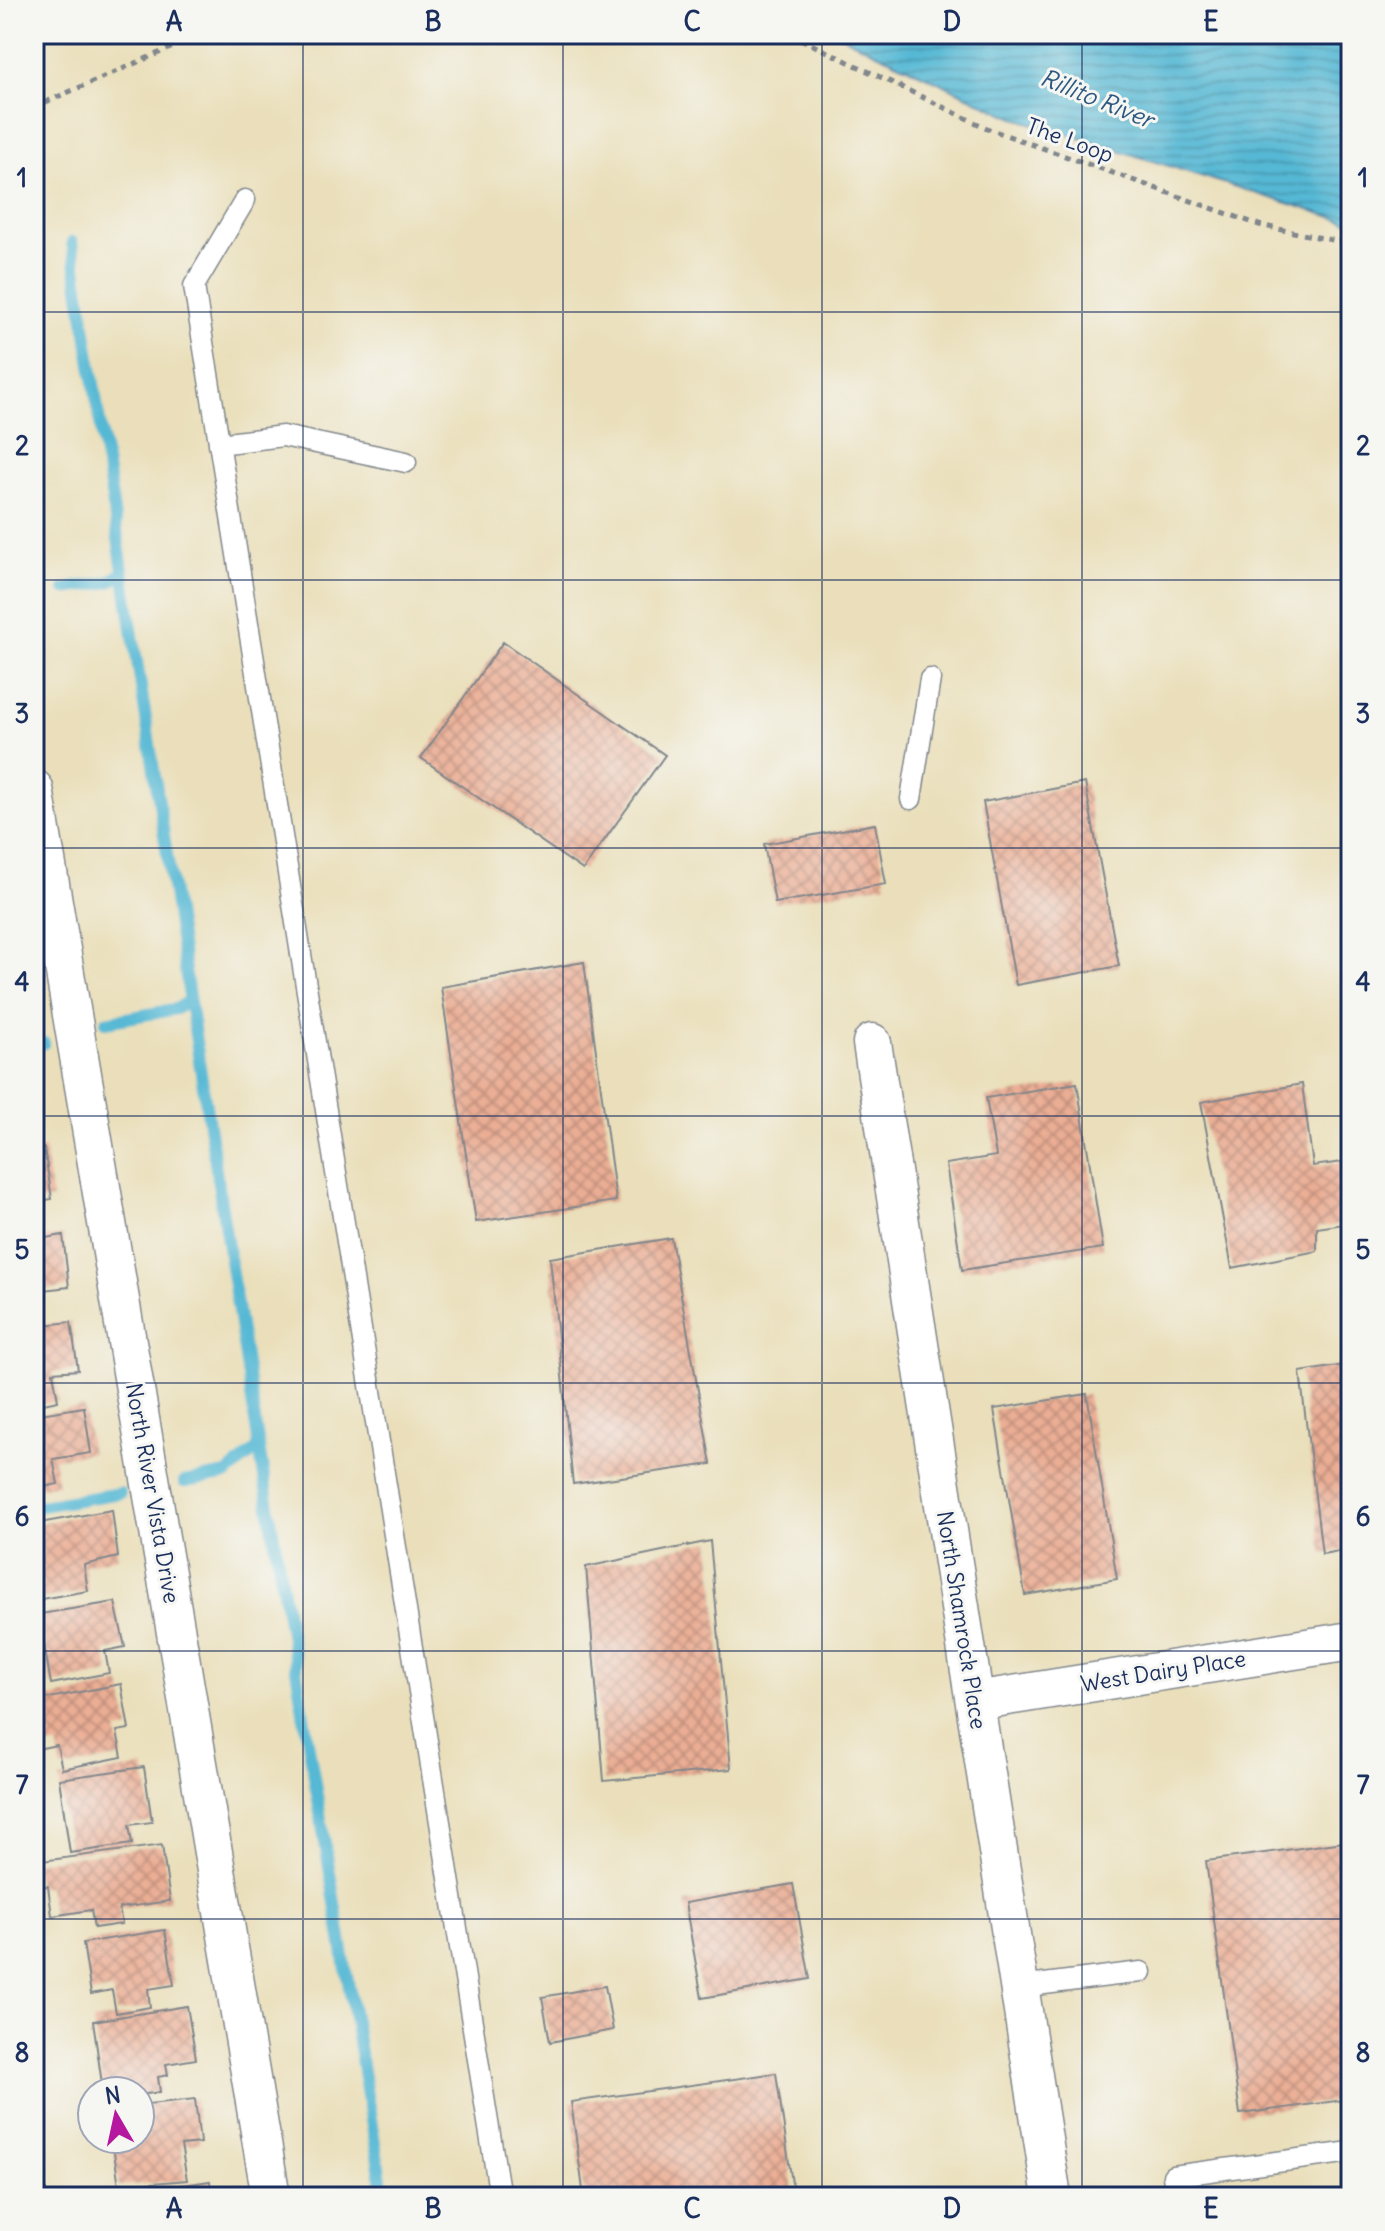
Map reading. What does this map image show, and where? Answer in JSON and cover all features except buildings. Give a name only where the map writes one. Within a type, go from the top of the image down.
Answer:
[{"type":"street","name":"North River Vista Drive","points":[[34,789],[271,2197]]},
{"type":"street","name":"North Shamrock Place","points":[[872,1043],[1052,2197]]},
{"type":"street","name":"West Dairy Place","points":[[975,1701],[1351,1641]]},
{"type":"lane","points":[[245,200],[194,286],[500,2197]]},
{"type":"lane","points":[[219,444],[283,436],[406,462]]},
{"type":"lane","points":[[911,799],[930,679]]},
{"type":"lane","points":[[1020,1987],[1141,1972]]},
{"type":"lane","points":[[1176,2197],[1173,2176],[1351,2152]]},
{"type":"path","points":[[34,107],[203,34]]},
{"type":"path","name":"The Loop","points":[[790,34],[989,129],[1259,225],[1351,244]]},
{"type":"water","name":"Rillito River","points":[[837,34],[1351,34],[1351,223],[1012,117]]},
{"type":"waterway","points":[[72,242],[259,1447],[384,2197]]},
{"type":"waterway","points":[[65,589],[109,582],[121,574]]},
{"type":"waterway","points":[[106,1022],[176,1009],[189,1001]]},
{"type":"waterway","points":[[34,1046],[44,1043]]},
{"type":"waterway","points":[[184,1482],[227,1474],[259,1447]]},
{"type":"waterway","points":[[34,1507],[120,1493]]}]
